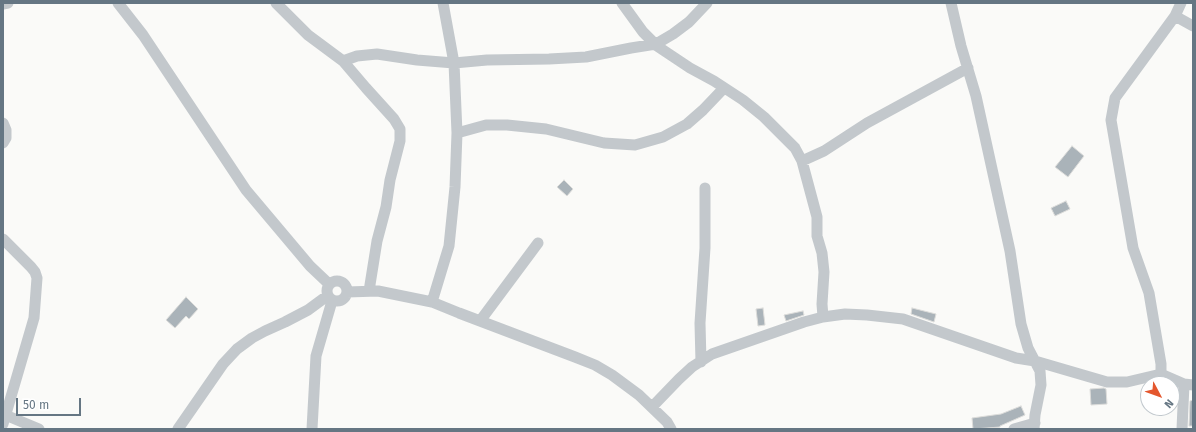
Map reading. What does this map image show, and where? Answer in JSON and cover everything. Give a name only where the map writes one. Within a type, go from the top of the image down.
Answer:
[{"type":"street","points":[[3,4],[8,3]]},
{"type":"street","points":[[118,3],[143,35],[246,190],[310,266],[329,284]]},
{"type":"street","points":[[276,3],[308,35],[343,61],[394,119],[400,129],[400,141],[390,180],[386,207],[376,241],[369,291]]},
{"type":"street","points":[[432,302],[449,246],[455,187],[457,133],[454,63],[443,3]]},
{"type":"street","points":[[622,3],[643,32],[656,44],[690,68],[743,100],[764,117],[795,148],[802,161],[818,217],[817,236],[822,253],[824,272],[822,304],[823,317]]},
{"type":"street","points":[[343,61],[357,56],[377,54],[417,60],[454,63],[487,60],[550,60],[586,57],[656,44],[673,34],[688,22],[707,3]]},
{"type":"street","points":[[951,3],[976,96],[1010,251],[1021,324],[1028,348],[1040,371],[1041,385],[1035,426],[1014,429]]},
{"type":"street","points":[[1161,374],[1161,364],[1149,293],[1132,248],[1111,120],[1116,98],[1175,16],[1180,3]]},
{"type":"street","points":[[1175,16],[1193,26]]},
{"type":"street","points":[[802,161],[824,151],[867,123],[968,68]]},
{"type":"street","points":[[457,133],[486,125],[507,124],[546,129],[604,143],[635,145],[663,137],[688,124],[704,110],[724,88]]},
{"type":"street","points":[[3,122],[6,130],[6,138],[3,143]]},
{"type":"street","points":[[701,362],[700,323],[705,248],[705,188]]},
{"type":"street","points":[[3,239],[32,267],[37,278],[34,318],[4,418],[39,429]]},
{"type":"street","points":[[480,321],[538,243]]},
{"type":"street","points":[[334,281],[338,281],[343,283],[347,292],[342,300],[337,302],[330,298],[326,292],[329,284],[334,281]]},
{"type":"street","points":[[347,292],[378,291],[432,302],[575,356],[612,375],[639,395],[667,422],[671,429]]},
{"type":"street","points":[[178,429],[223,364],[237,349],[265,330],[285,322],[330,298]]},
{"type":"street","points":[[312,429],[316,356],[330,298]]},
{"type":"street","points":[[652,407],[678,380],[712,354],[823,317],[845,314],[903,319],[1016,358],[1035,361],[1107,382],[1127,382],[1161,374],[1189,384],[1182,429]]},
{"type":"building","points":[[1072,146],[1084,156],[1068,177],[1055,167]]},
{"type":"building","points":[[564,180],[573,189],[567,196],[557,187]]},
{"type":"building","points":[[1066,201],[1070,209],[1055,216],[1051,208]]},
{"type":"building","points":[[186,297],[198,309],[189,319],[186,316],[175,328],[166,320]]},
{"type":"building","points":[[763,308],[765,325],[758,326],[756,309]]},
{"type":"building","points":[[912,308],[936,314],[934,322],[911,314]]},
{"type":"building","points":[[803,311],[804,315],[786,321],[784,315]]},
{"type":"building","points":[[1090,389],[1106,389],[1107,404],[1091,405]]},
{"type":"building","points":[[1193,400],[1193,426],[1189,426],[1190,401]]},
{"type":"building","points":[[1021,406],[1025,415],[1000,427],[973,429],[972,418],[1001,414]]}]
